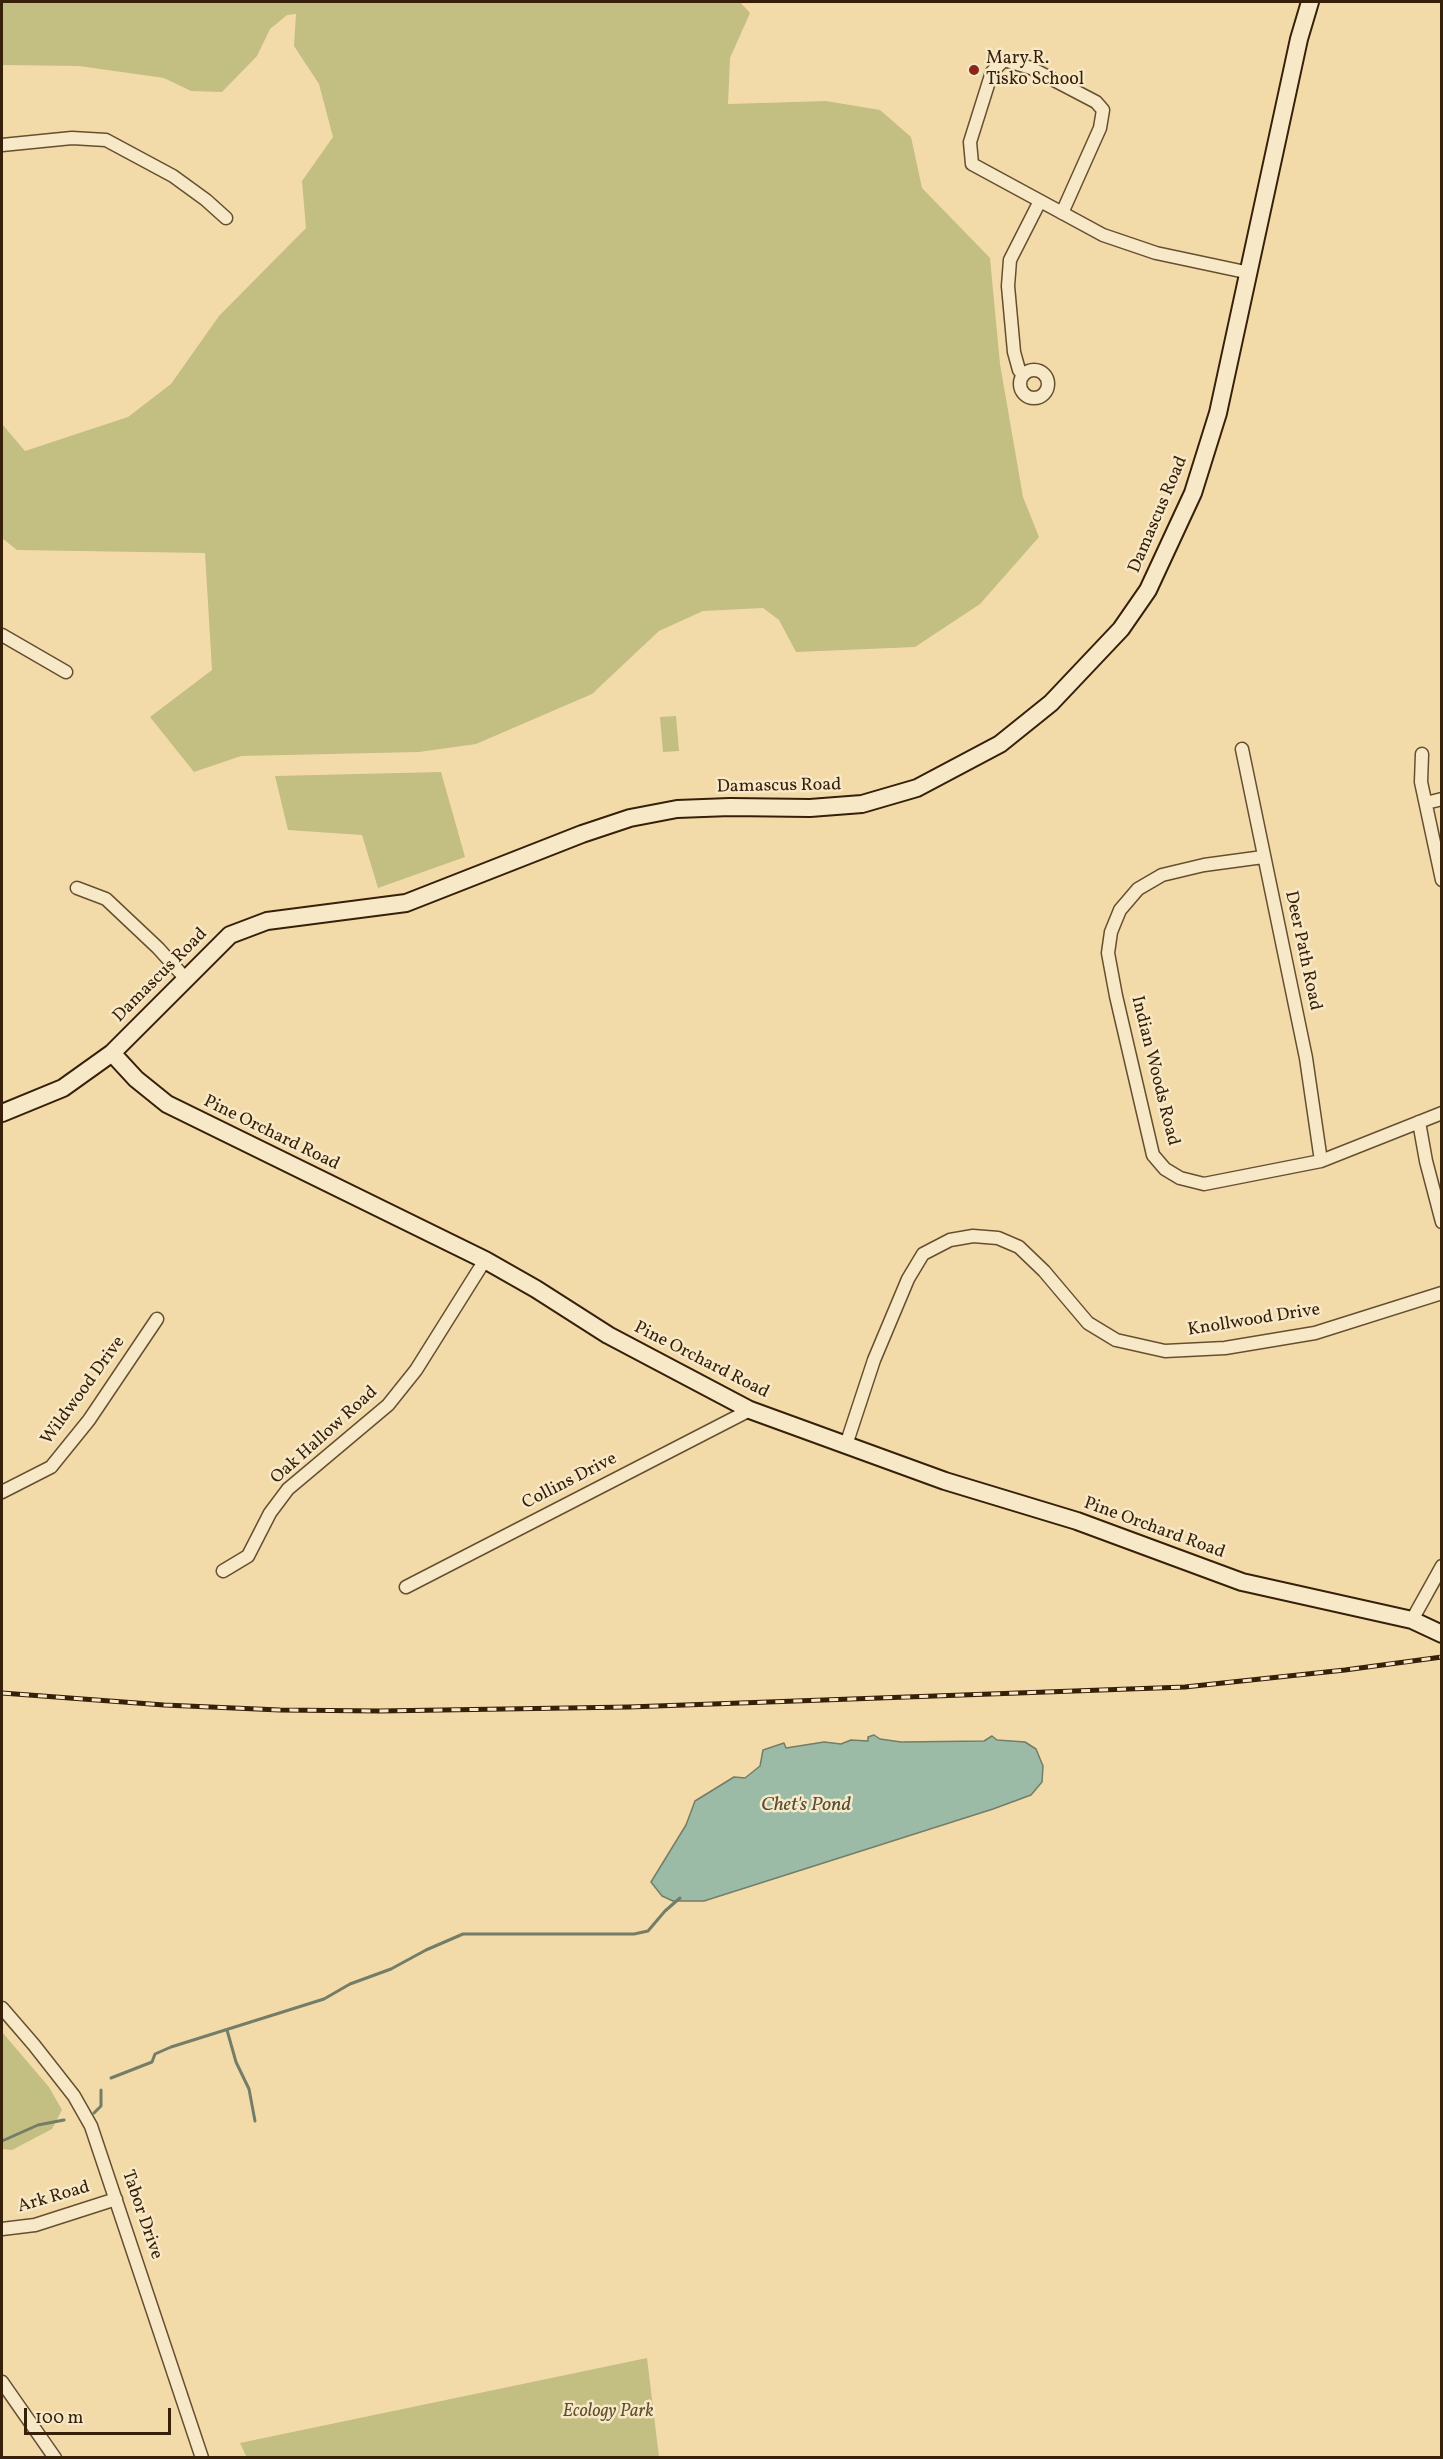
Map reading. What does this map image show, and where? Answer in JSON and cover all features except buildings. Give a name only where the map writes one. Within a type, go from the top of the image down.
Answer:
[{"type":"street","name":"Damascus Road","points":[[112,1053],[230,935],[267,921],[406,903],[582,834],[630,818],[677,809],[810,808],[862,804],[916,788],[1000,744],[1051,703],[1121,629],[1148,590],[1194,493],[1218,413],[1299,39],[1310,2]]},
{"type":"street","points":[[1062,213],[1100,128],[1103,110],[1096,102],[1031,68],[1004,60],[992,72],[970,142],[972,164],[1062,213],[1103,235],[1156,253],[1250,273]]},
{"type":"street","points":[[2,146],[72,138],[106,140],[173,176],[226,218]]},
{"type":"street","points":[[1023,375],[1019,370],[1014,352],[1008,286],[1010,260],[1040,201]]},
{"type":"street","points":[[2,635],[66,672]]},
{"type":"street","name":"Deer Path Road","points":[[1242,749],[1306,1058],[1321,1161]]},
{"type":"street","points":[[1422,754],[1421,782],[1442,880]]},
{"type":"street","points":[[1426,803],[1442,799]]},
{"type":"street","name":"Indian Woods Road","points":[[1263,857],[1204,865],[1162,875],[1138,889],[1120,910],[1111,932],[1108,953],[1116,996],[1153,1155],[1165,1168],[1180,1178],[1204,1184],[1321,1161],[1442,1113]]},
{"type":"street","points":[[77,888],[106,899],[158,948],[185,978]]},
{"type":"street","points":[[2,1113],[63,1088],[112,1053]]},
{"type":"street","name":"Pine Orchard Road","points":[[112,1053],[136,1079],[166,1104],[485,1260],[608,1335],[750,1410],[945,1481],[1077,1521],[1242,1582],[1412,1620],[1442,1634]]},
{"type":"street","points":[[1419,1122],[1426,1161],[1442,1222]]},
{"type":"street","name":"Knollwood Drive","points":[[846,1445],[874,1359],[908,1279],[924,1254],[950,1240],[973,1236],[998,1238],[1019,1247],[1044,1271],[1088,1323],[1116,1340],[1165,1351],[1225,1348],[1315,1333],[1442,1293]]},
{"type":"street","name":"Oak Hallow Road","points":[[223,1571],[248,1556],[270,1513],[288,1489],[388,1405],[416,1370],[485,1260]]},
{"type":"street","name":"Wildwood Drive","points":[[2,1492],[51,1467],[89,1420],[158,1319]]},
{"type":"street","name":"Collins Drive","points":[[406,1587],[750,1410]]},
{"type":"street","points":[[1412,1620],[1442,1566]]},
{"type":"street","name":"Tabor Drive","points":[[2,2008],[34,2044],[74,2096],[91,2126],[202,2457]]},
{"type":"street","name":"Ark Road","points":[[2,2229],[35,2225],[116,2199]]},
{"type":"street","points":[[2,2382],[55,2457]]},
{"type":"green space","points":[[2,2],[740,2],[750,13],[730,58],[728,104],[826,101],[880,110],[911,137],[922,188],[990,258],[1000,364],[1023,497],[1039,537],[980,604],[915,647],[796,652],[779,620],[763,608],[703,611],[659,631],[592,694],[476,744],[419,752],[241,756],[194,772],[150,717],[212,670],[205,553],[17,550],[2,538],[2,424],[25,451],[128,417],[171,384],[219,316],[306,228],[302,181],[333,137],[319,84],[294,46],[296,14],[287,15],[270,29],[257,56],[222,92],[191,91],[164,78],[79,66],[2,65]]},
{"type":"green space","points":[[676,716],[679,751],[663,752],[660,717]]},
{"type":"green space","points":[[441,772],[465,857],[378,888],[362,835],[288,830],[275,776]]},
{"type":"green space","points":[[2,2032],[49,2087],[62,2110],[52,2129],[12,2150],[2,2149]]},
{"type":"green space","name":"Ecology Park","points":[[647,2358],[659,2457],[247,2458],[240,2443]]},
{"type":"water","name":"Chet's Pond","points":[[874,1735],[880,1739],[901,1742],[984,1741],[992,1736],[997,1740],[1025,1742],[1036,1749],[1043,1766],[1042,1782],[1031,1795],[993,1809],[704,1901],[673,1901],[662,1896],[651,1882],[686,1825],[695,1801],[734,1777],[745,1778],[760,1766],[763,1750],[784,1743],[786,1748],[824,1742],[841,1744],[851,1740],[868,1741],[868,1737]]},
{"type":"waterway","points":[[111,2078],[152,2062],[155,2054],[171,2047],[324,1999],[350,1984],[391,1969],[463,1934],[634,1934],[648,1931],[680,1898]]},
{"type":"waterway","points":[[227,2030],[236,2062],[249,2089],[255,2121]]},
{"type":"waterway","points":[[94,2113],[101,2106],[101,2090]]},
{"type":"waterway","points":[[2,2141],[38,2125],[64,2120]]},
{"type":"railway","points":[[2,1693],[164,1705],[280,1710],[380,1711],[629,1707],[1185,1687],[1442,1657]]},
{"type":"place","name":"Mary R. Tisko School","points":[[974,70]]}]
